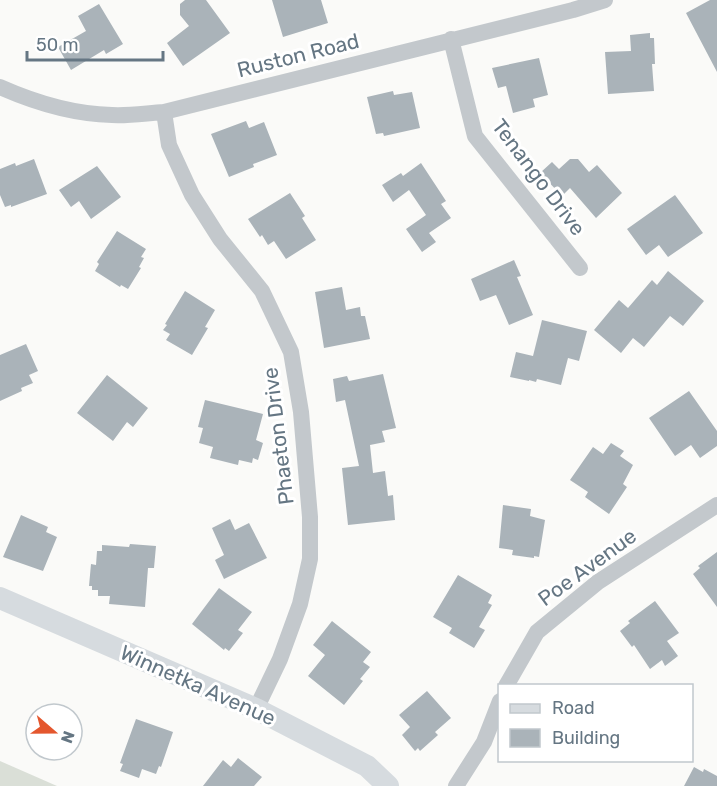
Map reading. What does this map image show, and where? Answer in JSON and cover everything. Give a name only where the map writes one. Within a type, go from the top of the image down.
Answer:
[{"type":"main road","name":"Winnetka Avenue","points":[[0,598],[256,709],[367,766],[388,786]]},
{"type":"street","name":"Ruston Road","points":[[0,87],[29,100],[68,110],[113,115],[164,112],[573,10],[605,0]]},
{"type":"street","name":"Tenango Drive","points":[[451,39],[475,136],[580,268]]},
{"type":"street","name":"Phaeton Drive","points":[[164,112],[170,146],[192,195],[220,239],[262,291],[291,352],[301,412],[310,517],[310,559],[300,604],[280,659],[256,709]]},
{"type":"street","name":"Poe Avenue","points":[[507,684],[537,632],[598,582],[717,505]]},
{"type":"street","points":[[456,786],[484,742],[498,706]]},
{"type":"shaded area","points":[[0,761],[57,786],[0,786]]},
{"type":"building","points":[[185,0],[206,0],[230,33],[183,66],[167,43],[189,26],[180,15],[180,4]]},
{"type":"building","points":[[272,0],[321,0],[328,23],[283,37]]},
{"type":"building","points":[[710,0],[717,0],[717,72],[686,13]]},
{"type":"building","points":[[99,4],[123,44],[106,54],[104,50],[71,70],[58,47],[86,31],[78,16]]},
{"type":"building","points":[[650,33],[650,38],[654,38],[655,64],[652,64],[654,91],[608,94],[605,52],[631,51],[630,35]]},
{"type":"building","points":[[539,58],[548,95],[533,99],[535,107],[513,113],[506,86],[498,88],[492,68]]},
{"type":"building","points":[[393,91],[394,95],[412,92],[420,128],[384,136],[383,133],[376,134],[367,97]]},
{"type":"building","points":[[246,121],[249,128],[264,122],[277,155],[253,164],[254,167],[229,177],[211,134]]},
{"type":"building","points":[[34,159],[47,194],[5,207],[0,195],[0,169]]},
{"type":"building","points":[[570,159],[578,159],[589,172],[597,165],[622,193],[596,218],[570,188],[562,196],[540,173],[552,162],[559,169]]},
{"type":"building","points":[[421,163],[446,201],[441,204],[451,218],[429,233],[436,242],[422,252],[406,229],[426,215],[409,190],[393,202],[382,185],[401,173],[403,176]]},
{"type":"building","points":[[97,166],[121,197],[91,219],[79,201],[71,207],[59,190]]},
{"type":"building","points":[[290,193],[305,216],[302,218],[316,240],[286,259],[274,241],[268,245],[262,235],[260,237],[248,219]]},
{"type":"building","points":[[675,195],[703,233],[668,257],[659,245],[646,255],[627,229]]},
{"type":"building","points":[[117,231],[146,249],[141,257],[144,258],[139,267],[141,268],[128,289],[121,285],[120,287],[95,271],[99,264],[97,262]]},
{"type":"building","points":[[514,260],[521,276],[517,277],[533,315],[509,325],[496,295],[480,301],[471,279]]},
{"type":"building","points":[[668,271],[704,301],[683,326],[670,316],[644,347],[633,338],[621,353],[594,330],[619,300],[628,308],[652,280],[657,285]]},
{"type":"building","points":[[342,287],[346,310],[360,307],[361,316],[365,316],[370,339],[324,348],[315,292]]},
{"type":"building","points":[[185,291],[215,310],[205,327],[208,328],[192,355],[166,340],[170,334],[163,330]]},
{"type":"building","points":[[542,320],[587,331],[579,361],[568,358],[561,385],[537,379],[536,382],[510,377],[516,352],[533,356]]},
{"type":"building","points":[[26,344],[38,371],[29,375],[33,383],[0,401],[0,355]]},
{"type":"building","points":[[383,374],[396,428],[382,431],[385,442],[370,445],[373,473],[385,471],[388,496],[393,495],[395,520],[348,525],[342,468],[359,466],[345,400],[336,402],[333,379],[347,376],[349,381]]},
{"type":"building","points":[[107,375],[148,408],[133,427],[127,422],[113,441],[77,413]]},
{"type":"building","points":[[689,391],[717,431],[717,446],[700,458],[691,445],[675,456],[649,418]]},
{"type":"building","points":[[205,400],[263,414],[256,440],[263,443],[258,460],[253,458],[252,463],[239,460],[238,465],[210,458],[213,447],[199,443],[203,428],[198,427]]},
{"type":"building","points":[[611,443],[624,451],[620,456],[633,465],[623,484],[627,487],[609,514],[585,497],[588,492],[570,480],[593,447],[603,454]]},
{"type":"building","points":[[503,505],[531,509],[530,516],[545,520],[539,557],[512,555],[513,550],[499,548]]},
{"type":"building","points":[[21,515],[48,527],[46,532],[57,537],[43,571],[3,557]]},
{"type":"building","points":[[230,519],[235,530],[249,523],[267,558],[224,579],[215,560],[224,555],[212,528]]},
{"type":"building","points":[[130,544],[156,546],[154,568],[148,568],[145,607],[109,604],[110,596],[98,596],[98,590],[92,590],[92,586],[89,586],[91,564],[96,565],[97,551],[102,551],[102,545],[129,547]]},
{"type":"building","points":[[717,552],[717,607],[693,574],[700,568],[698,566]]},
{"type":"building","points":[[458,575],[492,595],[488,603],[492,605],[479,627],[485,630],[474,648],[449,633],[452,628],[433,617]]},
{"type":"building","points":[[219,588],[252,612],[238,630],[243,633],[229,651],[225,648],[224,650],[192,624]]},
{"type":"building","points":[[655,601],[679,633],[667,641],[678,656],[665,666],[662,660],[650,669],[634,645],[632,647],[620,631],[630,623],[628,621]]},
{"type":"building","points":[[332,621],[371,652],[363,662],[370,667],[360,679],[363,681],[344,705],[308,676],[325,655],[313,645]]},
{"type":"building","points":[[427,691],[451,718],[435,732],[438,735],[420,751],[418,748],[415,751],[402,735],[410,727],[399,715]]},
{"type":"building","points":[[136,719],[173,732],[161,767],[159,766],[156,774],[142,769],[139,778],[120,771],[123,764],[120,763]]},
{"type":"building","points":[[238,758],[262,777],[254,786],[203,786],[223,760],[231,767]]},
{"type":"building","points":[[694,767],[717,776],[717,786],[684,786]]}]
